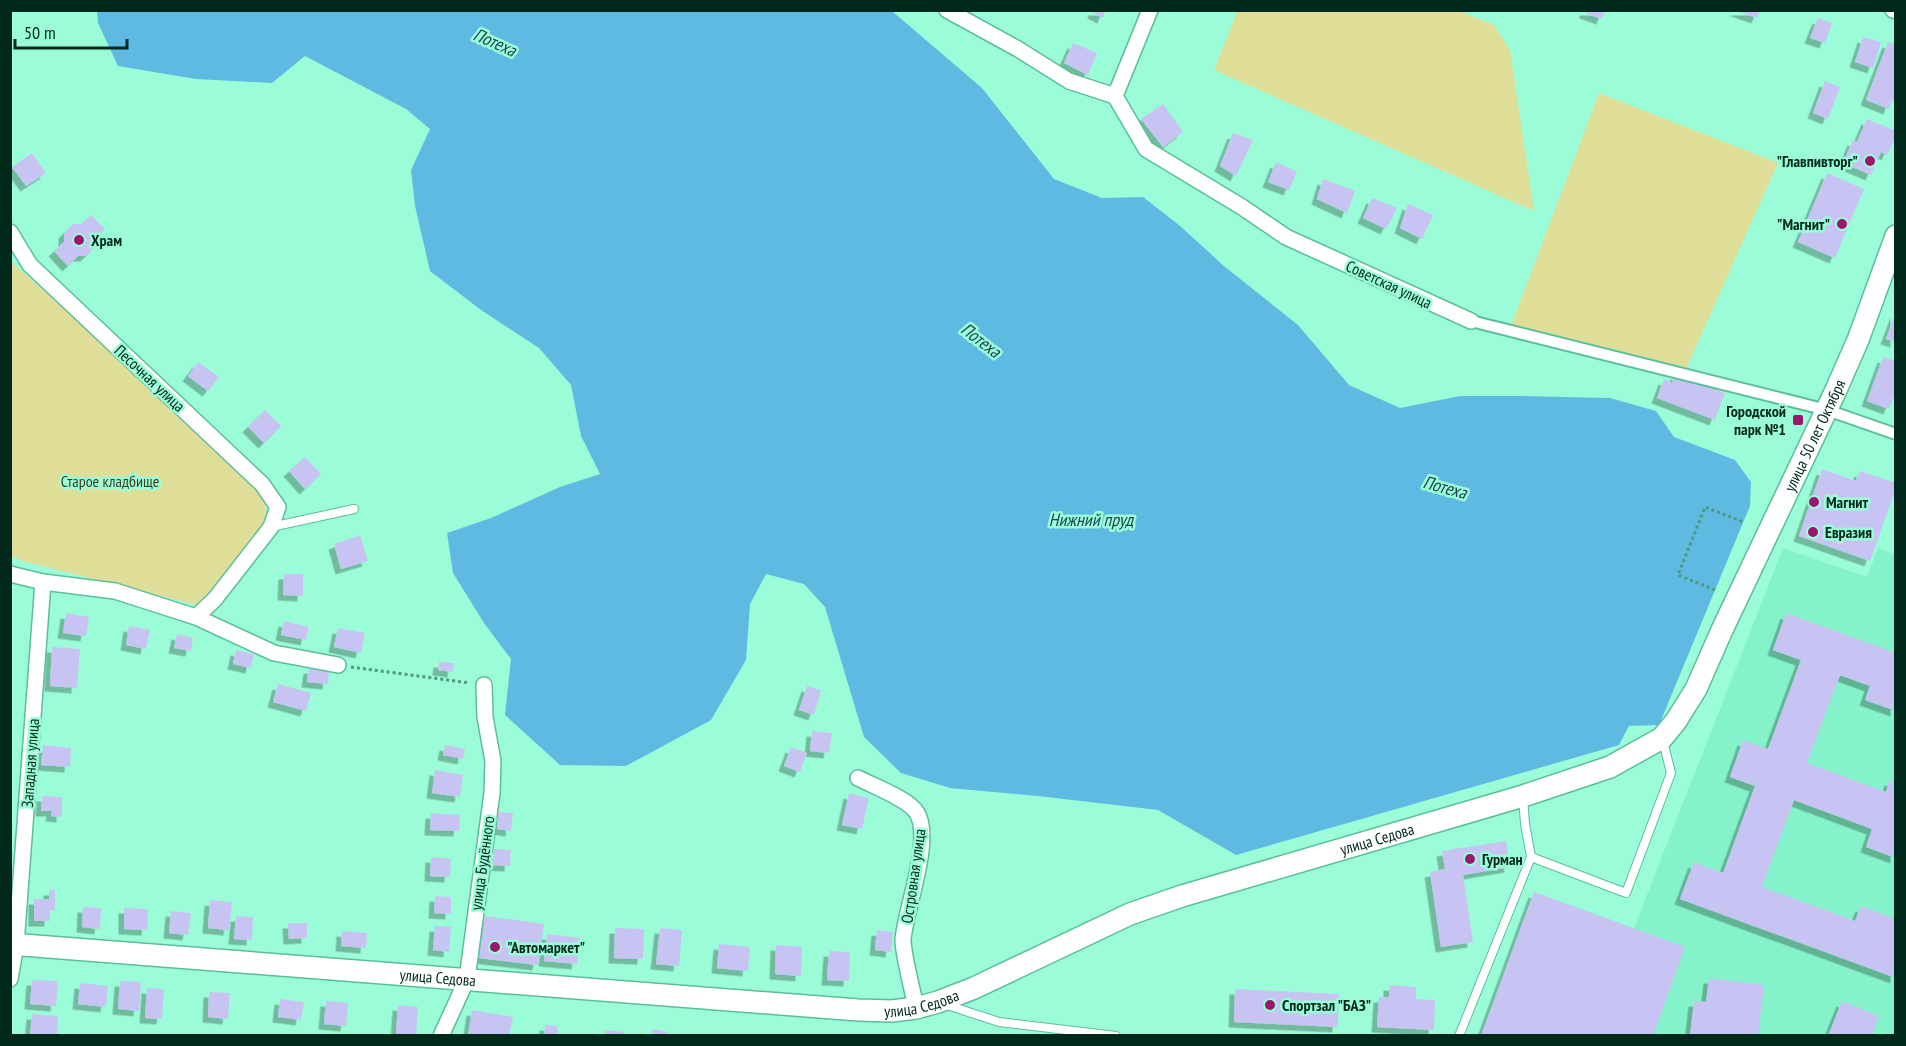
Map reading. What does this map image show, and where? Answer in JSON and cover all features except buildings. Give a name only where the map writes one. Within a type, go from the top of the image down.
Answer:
[{"type":"main road","name":"улица 50 лет Октября","points":[[1722,630],[1858,340],[1896,236]]},
{"type":"main road","name":"улица Седова","points":[[13,944],[858,1010],[892,1011],[916,1008],[974,988],[1130,914],[1171,899],[1523,796],[1610,766],[1662,738],[1676,721],[1696,689],[1722,630]]},
{"type":"street","points":[[947,10],[1069,81],[1115,96],[1150,10]]},
{"type":"street","name":"Советская улица","points":[[1115,96],[1146,149],[1242,207],[1286,237],[1472,321],[1827,410],[1896,434]]},
{"type":"street","name":"Песочная улица","points":[[10,232],[30,265],[262,484],[278,507],[271,527]]},
{"type":"street","points":[[196,617],[215,599],[271,527]]},
{"type":"street","points":[[13,574],[43,582],[116,591],[196,617],[274,653],[338,664]]},
{"type":"street","name":"Западная улица","points":[[10,979],[43,582]]},
{"type":"street","name":"улица Будённого","points":[[441,1035],[467,979],[492,793],[493,761],[485,717],[484,685]]},
{"type":"street","name":"Островная улица","points":[[858,778],[910,805],[917,813],[921,823],[921,842],[914,890],[903,941],[916,1008]]},
{"type":"lane","points":[[271,527],[354,509]]},
{"type":"lane","points":[[1531,857],[1626,893],[1671,773],[1662,738]]},
{"type":"lane","points":[[1459,1035],[1531,857],[1523,796]]},
{"type":"lane","points":[[938,1002],[999,1022],[1116,1035]]},
{"type":"path","points":[[1715,590],[1678,575],[1705,507],[1743,522]]},
{"type":"path","points":[[338,664],[484,685]]},
{"type":"shaded area","points":[[1783,548],[1867,577],[1878,548],[1895,554],[1895,1035],[1481,1036],[1534,892],[1634,928]]},
{"type":"green space","points":[[1238,10],[1459,11],[1494,25],[1510,50],[1534,211],[1214,70]]},
{"type":"green space","points":[[1599,93],[1778,163],[1682,378],[1508,334]]},
{"type":"green space","name":"Старое кладбище","points":[[10,261],[201,428],[265,499],[267,524],[207,602],[197,605],[22,561],[11,556]]},
{"type":"water","name":"Нижний пруд","points":[[97,11],[892,11],[982,88],[1054,179],[1102,198],[1143,197],[1298,325],[1349,385],[1400,408],[1460,396],[1523,396],[1610,398],[1656,411],[1674,437],[1735,460],[1751,482],[1750,506],[1659,725],[1629,726],[1619,745],[1236,855],[1158,810],[950,788],[901,773],[864,737],[825,607],[804,584],[766,574],[750,604],[746,660],[711,720],[626,766],[560,765],[505,715],[511,659],[484,623],[453,573],[447,533],[491,518],[560,487],[600,474],[581,436],[571,385],[539,348],[481,310],[430,271],[415,206],[411,170],[430,129],[406,109],[305,56],[272,83],[196,79],[118,66],[98,23]]},
{"type":"place","name":"\"Главпивторг\"","points":[[1870,161]]},
{"type":"place","name":"\"Магнит\"","points":[[1842,224]]},
{"type":"place","name":"Храм","points":[[79,240]]},
{"type":"place","name":"Городской парк №1","points":[[1798,420]]},
{"type":"place","name":"Магнит","points":[[1814,502]]},
{"type":"place","name":"Евразия","points":[[1813,532]]},
{"type":"place","name":"Гурман","points":[[1470,859]]},
{"type":"place","name":"\"Автомаркет\"","points":[[495,947]]},
{"type":"place","name":"Спортзал \"БАЗ\"","points":[[1270,1005]]},
{"type":"water label","name":"Потеха","points":[[495,42]]},
{"type":"water label","name":"Потеха","points":[[981,340]]},
{"type":"water label","name":"Потеха","points":[[1445,487]]}]
